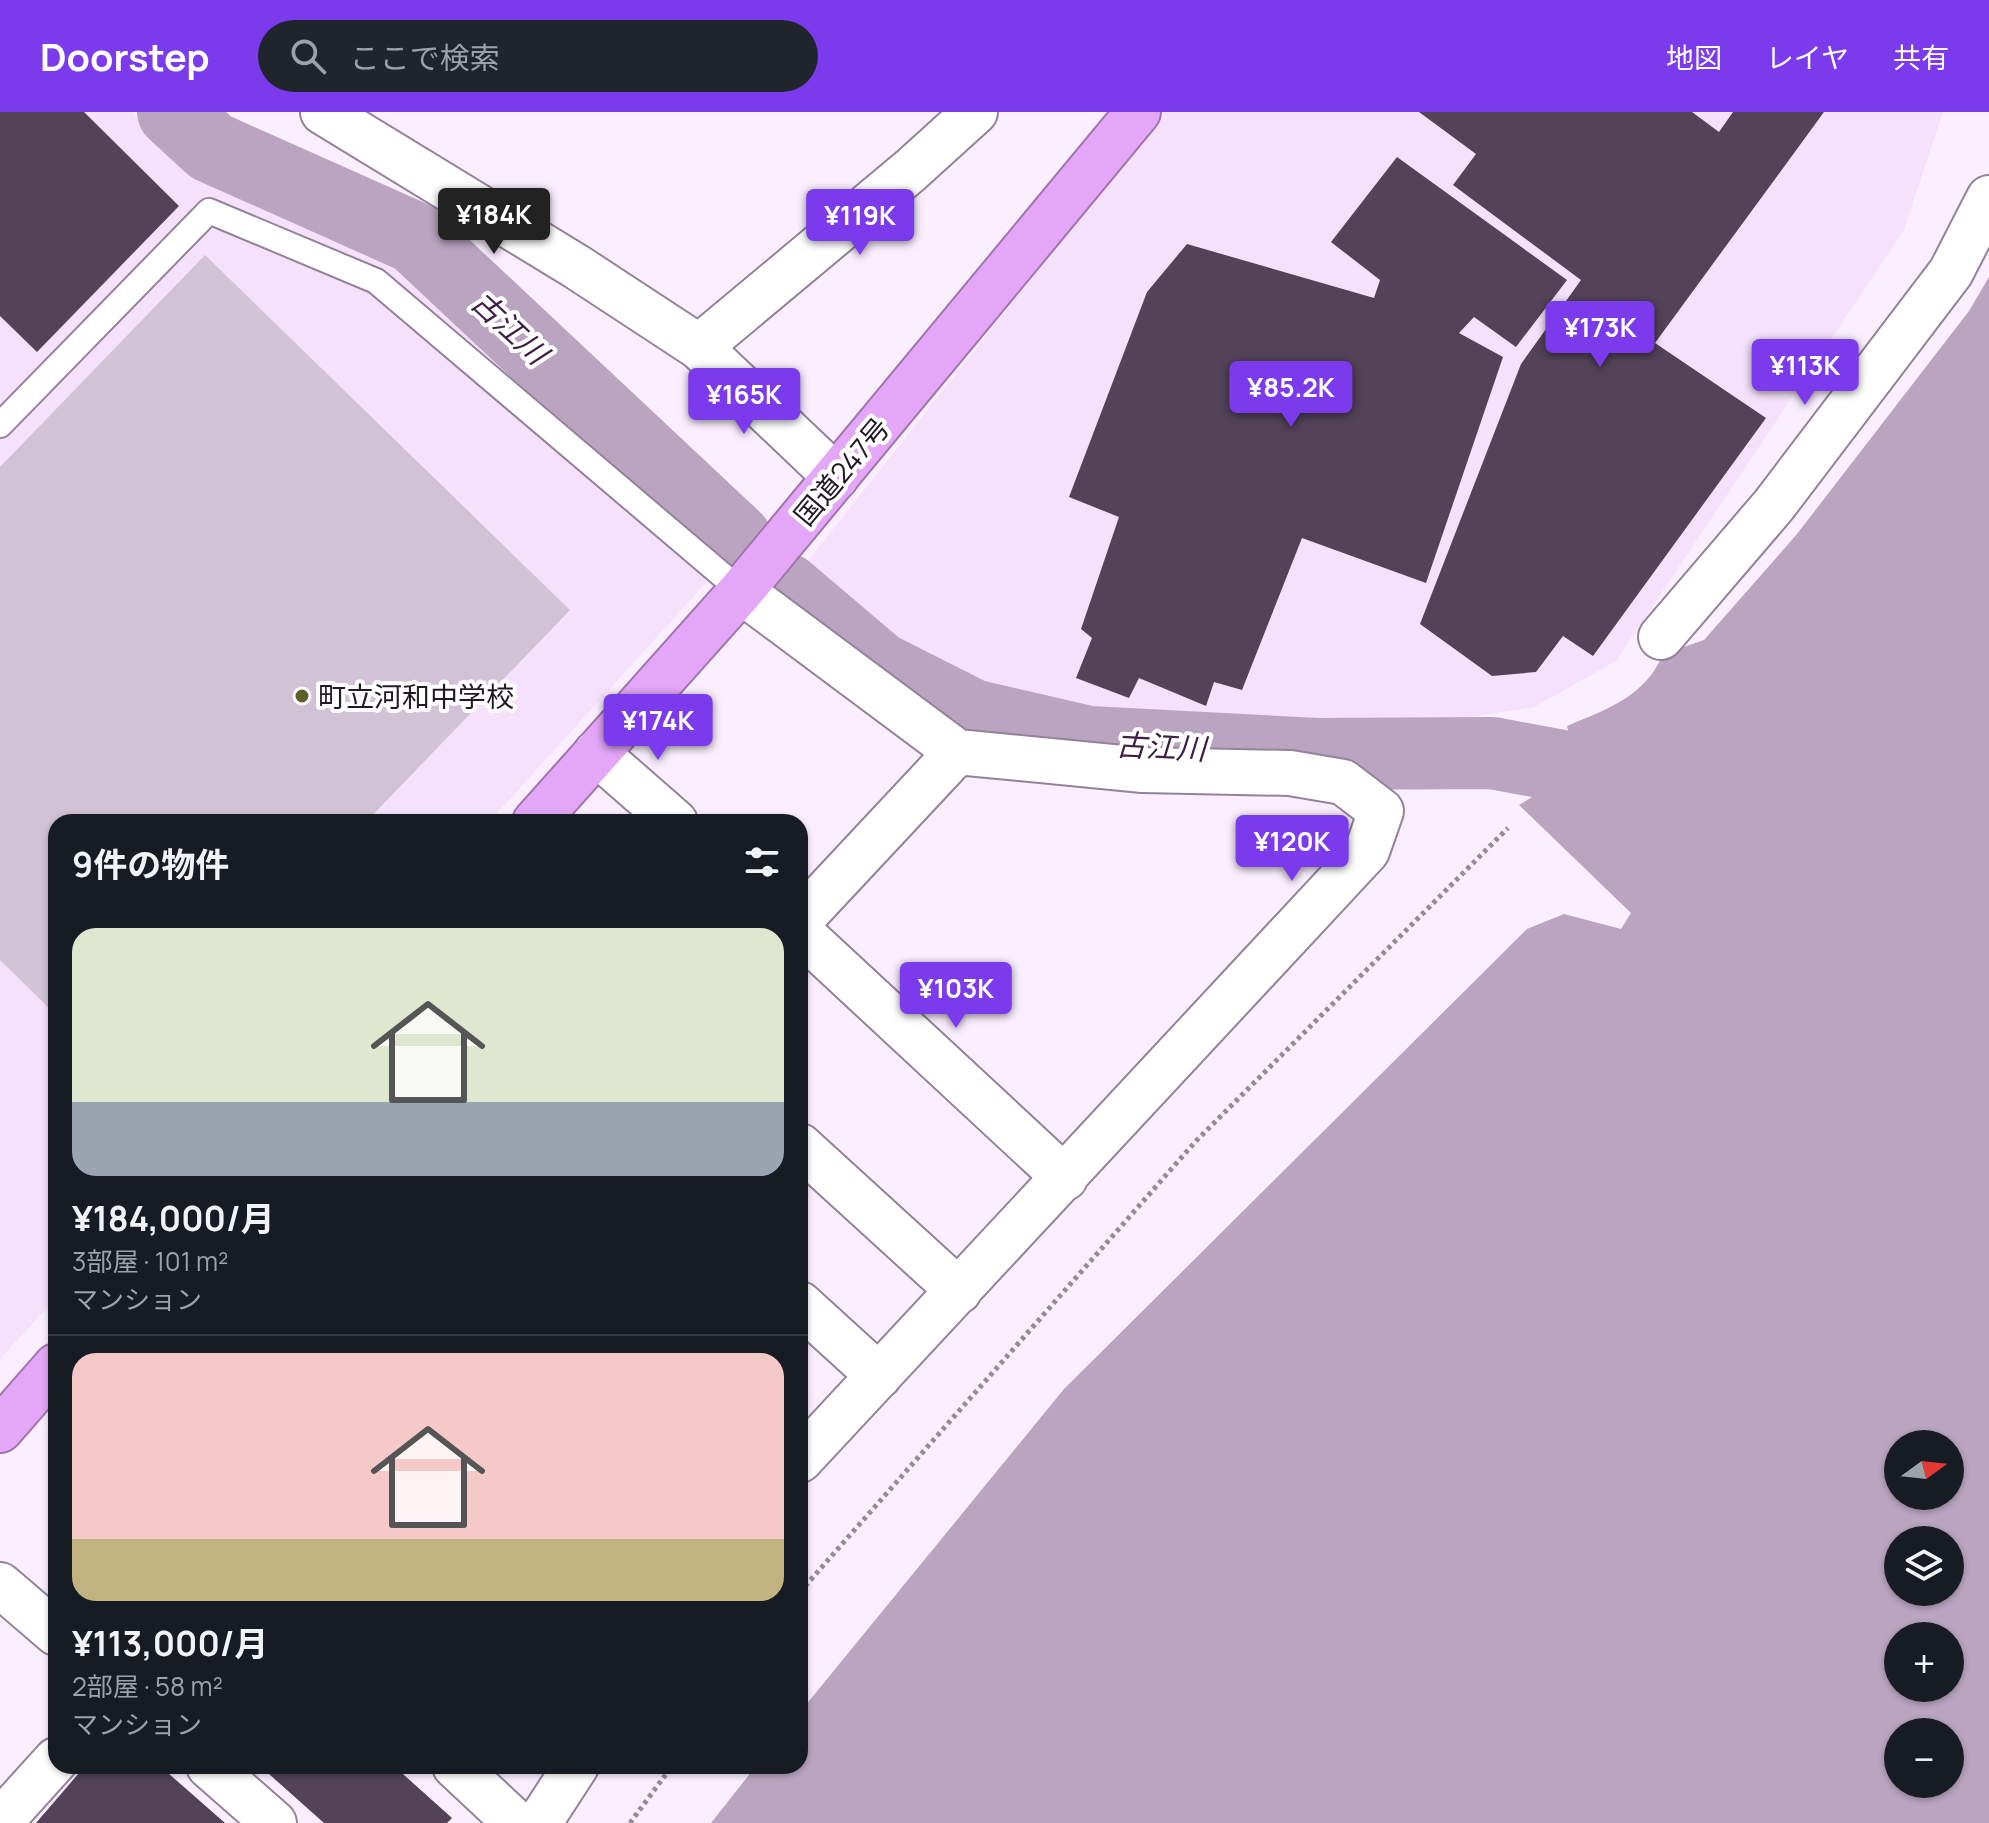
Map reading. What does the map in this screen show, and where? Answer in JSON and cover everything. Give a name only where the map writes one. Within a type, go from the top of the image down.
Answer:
[{"type":"highway","name":"国道247号","points":[[542,814],[741,591],[1138,112]]},
{"type":"highway","points":[[0,1430],[48,1375]]},
{"type":"street","points":[[323,112],[577,267],[699,347],[836,477]]},
{"type":"street","points":[[699,347],[911,170],[975,112]]},
{"type":"street","points":[[1661,637],[1774,505],[1951,272],[1989,198]]},
{"type":"street","points":[[741,591],[957,752],[1143,770],[1290,773],[1343,782],[1381,811],[1367,851],[808,1451]]},
{"type":"street","points":[[808,911],[957,752]]},
{"type":"street","points":[[596,753],[666,814]]},
{"type":"street","points":[[808,939],[1065,1178]]},
{"type":"street","points":[[808,1153],[959,1291]]},
{"type":"street","points":[[808,1311],[879,1376]]},
{"type":"street","points":[[0,1585],[48,1626]]},
{"type":"street","points":[[0,1822],[48,1769]]},
{"type":"street","points":[[218,1774],[274,1823]]},
{"type":"street","points":[[464,1774],[516,1823]]},
{"type":"street","points":[[539,1823],[571,1774]]},
{"type":"lane","points":[[0,425],[209,211],[376,281],[741,591]]},
{"type":"path","points":[[808,1583],[1196,1141],[1508,828]]},
{"type":"path","points":[[630,1823],[666,1774]]},
{"type":"shaded area","name":"町立河和中学校","points":[[0,112],[131,112],[204,179],[386,256],[733,553],[496,814],[48,814],[48,1307],[0,1359]]},
{"type":"shaded area","points":[[1163,112],[1943,112],[1904,230],[1616,661],[1534,707],[1393,729],[1094,722],[989,697],[893,650],[804,566]]},
{"type":"shaded area","points":[[205,255],[570,610],[374,814],[48,814],[48,1007],[0,960],[0,467]]},
{"type":"shaded area","points":[[1989,277],[1989,1823],[711,1823],[750,1774],[808,1774],[808,1702],[1064,1389],[1527,929],[1564,914],[1621,929],[1631,913],[1519,805],[1578,769],[1567,726],[1610,707],[1635,691],[1646,681],[1663,654],[1704,640],[1797,534],[1969,311]]},
{"type":"building","points":[[0,112],[84,112],[179,206],[37,352],[0,316]]},
{"type":"building","points":[[1419,112],[1692,112],[1719,132],[1733,112],[1824,112],[1655,343],[1766,418],[1593,656],[1563,636],[1536,672],[1492,676],[1420,624],[1521,364],[1581,280],[1453,185],[1476,154]]},
{"type":"building","points":[[1397,157],[1567,280],[1516,347],[1474,317],[1459,333],[1503,357],[1426,583],[1302,538],[1242,690],[1214,682],[1206,706],[1139,678],[1129,698],[1076,678],[1092,638],[1081,629],[1119,517],[1069,497],[1147,292],[1187,244],[1374,298],[1380,280],[1331,242]]},
{"type":"building","points":[[78,1774],[169,1774],[225,1823],[36,1823]]},
{"type":"building","points":[[269,1774],[403,1774],[452,1818],[447,1823],[324,1823]]},
{"type":"waterway","name":"古江川","points":[[173,112],[211,147],[415,238],[736,539]]},
{"type":"waterway","name":"古江川","points":[[786,589],[879,668],[972,715],[1089,742],[1316,754],[1492,753],[1578,769]]},
{"type":"place","name":"町立河和中学校","points":[[302,696]]}]
